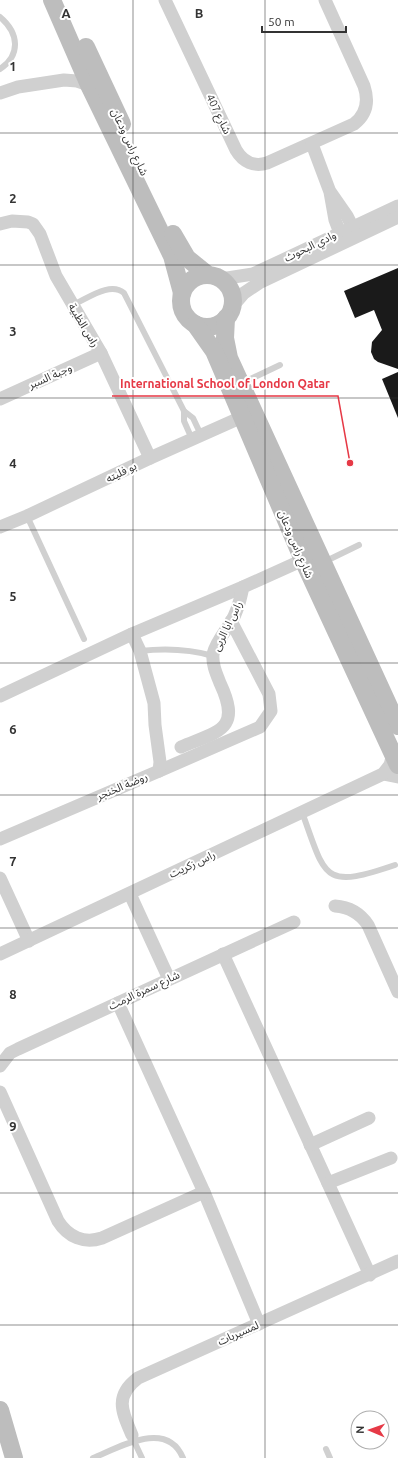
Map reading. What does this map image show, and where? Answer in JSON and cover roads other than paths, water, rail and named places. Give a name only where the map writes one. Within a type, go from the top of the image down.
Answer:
[{"type":"street","name":"شارع راس ودعان","points":[[52,0],[89,85],[172,256],[182,293]]},
{"type":"street","name":"شارع راس ودعان","points":[[64,0],[177,244],[187,258],[214,277]]},
{"type":"street","name":"شارع 407","points":[[165,0],[236,150],[243,159],[253,164],[262,164],[312,144],[358,121],[365,110],[367,99],[364,86],[325,0]]},
{"type":"street","points":[[64,80],[73,69],[77,57]]},
{"type":"street","points":[[0,93],[18,87],[64,80],[77,80],[89,85]]},
{"type":"street","points":[[312,144],[330,192],[333,213],[341,237]]},
{"type":"street","points":[[330,192],[338,201],[354,232]]},
{"type":"street","name":"وادي البحوث","points":[[354,232],[398,206]]},
{"type":"street","name":"وادي البحوث","points":[[214,277],[232,279],[253,274],[341,237],[398,217]]},
{"type":"street","name":"راس الظبية","points":[[0,224],[21,221],[33,224],[40,234],[56,276],[101,353],[150,458]]},
{"type":"street","name":"وادي البحوث","points":[[229,313],[244,294],[259,283],[341,237]]},
{"type":"street","points":[[214,277],[229,288],[233,300],[229,313],[211,327],[194,324],[189,320],[182,308],[182,293],[192,280],[214,277]]},
{"type":"street","name":"شارع راس ودعان","points":[[229,313],[227,348],[241,384],[396,718]]},
{"type":"street","name":"شارع راس ودعان","points":[[194,324],[214,351],[302,560],[391,764]]},
{"type":"street","name":"وجبة السبر","points":[[0,399],[101,353]]},
{"type":"street","name":"بو فليته","points":[[0,527],[28,516],[150,458],[242,417]]},
{"type":"street","name":"راس ابا الربى","points":[[181,747],[218,731],[228,720],[230,706],[216,673],[213,656],[214,648],[240,604],[243,587],[302,560]]},
{"type":"street","points":[[0,696],[132,634],[243,587]]},
{"type":"street","points":[[158,771],[260,727],[272,711],[269,694],[231,621]]},
{"type":"street","name":"روضة الخنجر","points":[[0,839],[158,771],[160,762],[155,731],[154,703],[140,651],[132,634]]},
{"type":"street","points":[[391,764],[398,777]]},
{"type":"street","name":"راس زكريت","points":[[0,954],[302,812],[391,764]]},
{"type":"street","points":[[0,878],[29,941]]},
{"type":"street","points":[[130,894],[169,979]]},
{"type":"street","points":[[335,906],[350,908],[363,918],[368,925],[398,992]]},
{"type":"street","name":"شارع سمرة الرمث","points":[[0,1066],[4,1059],[18,1049],[294,922]]},
{"type":"street","points":[[223,954],[370,1275]]},
{"type":"street","points":[[118,1002],[204,1192],[259,1324]]},
{"type":"street","points":[[0,1092],[58,1221],[72,1236],[84,1240],[102,1238],[204,1192]]},
{"type":"street","points":[[310,1145],[369,1118]]},
{"type":"street","points":[[328,1183],[391,1158]]},
{"type":"street","name":"لمسيربات","points":[[133,1438],[122,1409],[125,1391],[130,1384],[138,1378],[398,1262]]},
{"type":"street","points":[[0,1410],[14,1458]]},
{"type":"lane","points":[[0,17],[8,24],[14,36],[15,50],[10,62],[0,69]]},
{"type":"lane","points":[[72,305],[111,288],[120,290],[124,293],[184,411],[193,418],[196,437]]},
{"type":"lane","points":[[241,384],[280,365]]},
{"type":"lane","points":[[184,411],[184,421],[196,437]]},
{"type":"lane","points":[[28,516],[84,639]]},
{"type":"lane","points":[[323,562],[359,545]]},
{"type":"lane","points":[[140,651],[158,649],[187,650],[213,656]]},
{"type":"lane","points":[[302,812],[322,865],[332,874],[346,878],[356,877],[395,865]]},
{"type":"lane","points":[[93,1458],[133,1438],[152,1437],[165,1439],[176,1447],[183,1458]]},
{"type":"lane","points":[[133,1438],[142,1458]]},
{"type":"lane","points":[[326,1449],[330,1458]]},
{"type":"place","name":"International School of London Qatar","points":[[350,463]]}]
